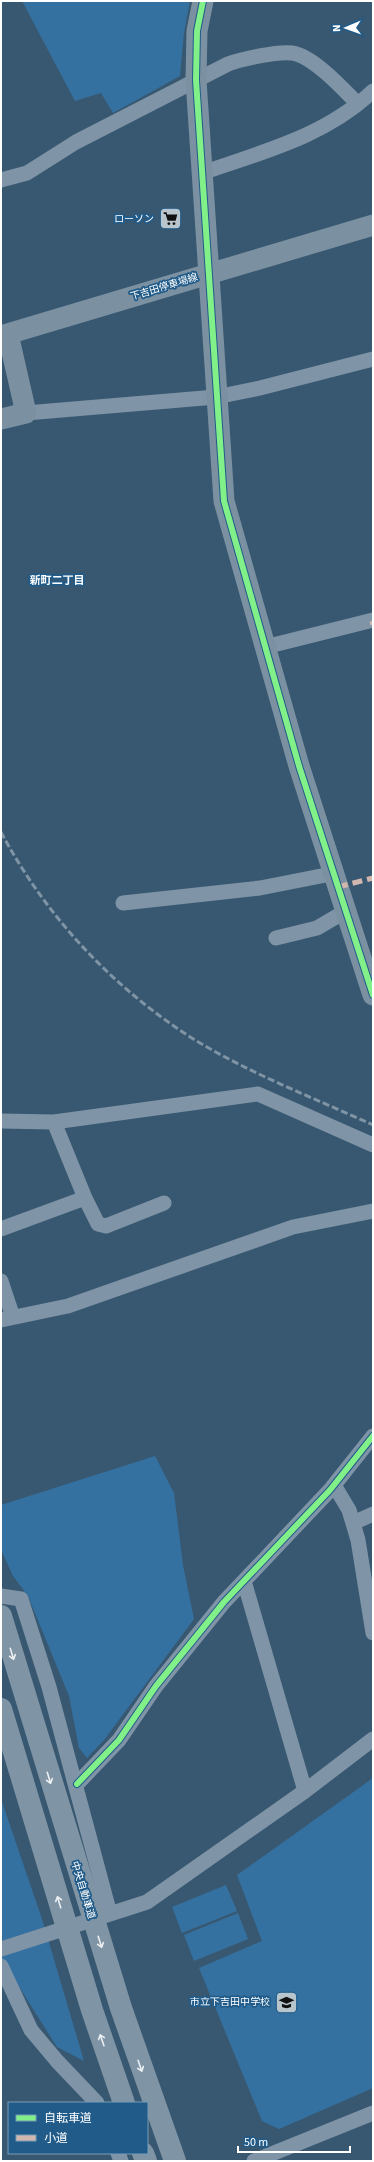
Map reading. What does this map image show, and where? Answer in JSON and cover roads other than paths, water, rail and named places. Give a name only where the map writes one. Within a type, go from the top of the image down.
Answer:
[{"type":"highway","name":"中央自動車道","points":[[1,1616],[121,2008],[175,2161]]},
{"type":"highway","points":[[1,1709],[92,2010],[124,2102]]},
{"type":"street","points":[[203,1],[197,31],[196,80],[224,501],[299,766],[373,995]]},
{"type":"street","points":[[1,180],[27,173],[76,142],[196,80],[243,58],[292,52],[316,64],[357,103]]},
{"type":"street","points":[[202,173],[303,137],[335,120],[373,91]]},
{"type":"street","name":"下吉田停車場線","points":[[5,335],[373,225]]},
{"type":"street","points":[[5,335],[26,413]]},
{"type":"street","points":[[1,419],[26,413],[216,397],[260,388],[373,359]]},
{"type":"street","points":[[265,647],[373,620]]},
{"type":"street","points":[[123,902],[260,888],[326,875],[333,872]]},
{"type":"street","points":[[276,938],[317,928],[346,912]]},
{"type":"street","points":[[1,1122],[54,1122],[258,1094],[373,1145]]},
{"type":"street","points":[[54,1122],[85,1198],[98,1224],[106,1226],[164,1203]]},
{"type":"street","points":[[1,1229],[85,1198]]},
{"type":"street","points":[[1,1281],[7,1318],[68,1306],[293,1227],[373,1211]]},
{"type":"street","points":[[77,1784],[119,1740],[156,1686],[224,1602],[334,1485],[373,1436]]},
{"type":"street","points":[[334,1485],[349,1510],[358,1540],[373,1633]]},
{"type":"street","points":[[353,1523],[373,1514]]},
{"type":"street","points":[[244,1581],[305,1791]]},
{"type":"street","points":[[1,1596],[21,1599],[49,1687],[77,1784],[110,1914]]},
{"type":"street","points":[[1,1949],[147,1902],[305,1791],[373,1739]]},
{"type":"street","points":[[1,1966],[30,2030],[96,2102]]},
{"type":"street","points":[[254,2161],[373,2113]]},
{"type":"railway","points":[[1,832],[19,863],[61,922],[84,949],[137,998],[165,1020],[195,1040],[238,1064],[373,1125]]},
{"type":"place","name":"ローソン","points":[[170,219]]},
{"type":"place","name":"市立下吉田中学校","points":[[286,2002]]},
{"type":"district","name":"新町二丁目","points":[[57,580]]}]
